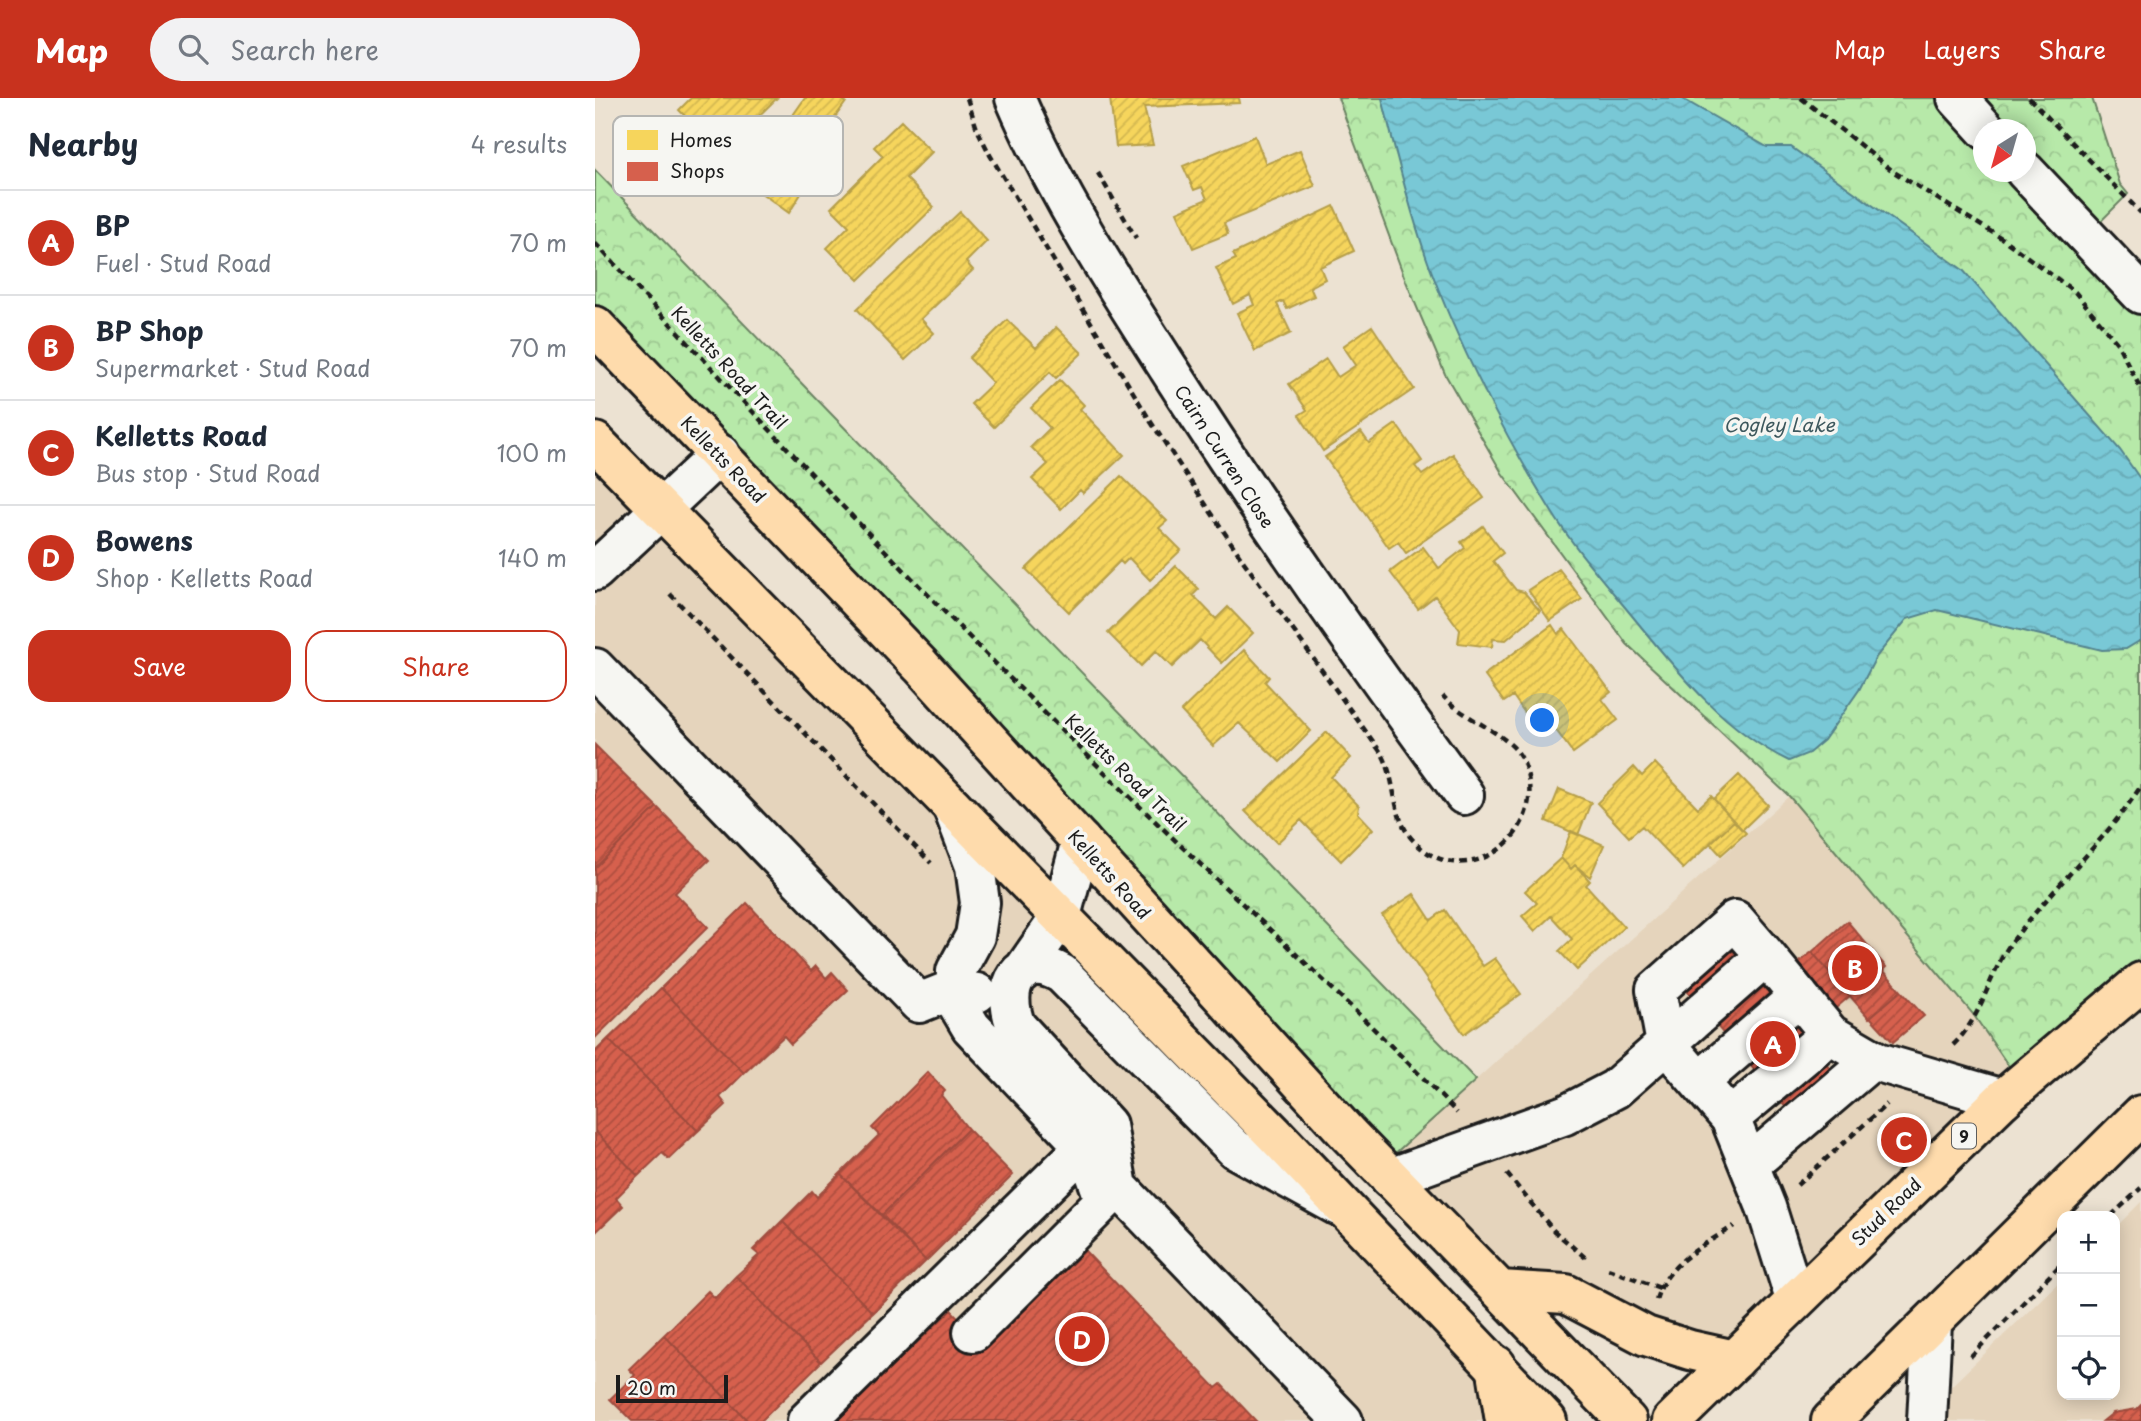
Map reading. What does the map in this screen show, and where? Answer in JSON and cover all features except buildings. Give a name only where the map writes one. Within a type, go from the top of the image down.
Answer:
[{"type":"main road","name":"Kelletts Road","points":[[595,326],[921,666],[1390,1178],[1627,1421]]},
{"type":"main road","points":[[595,442],[950,801],[1496,1364],[1547,1421]]},
{"type":"main road","name":"Stud Road","points":[[1672,1421],[2003,1099],[2141,982]]},
{"type":"main road","points":[[1831,1421],[2141,1115]]},
{"type":"main road","points":[[1500,1290],[1566,1294],[1646,1336],[1735,1360]]},
{"type":"main road","points":[[1496,1364],[1505,1421]]},
{"type":"street","name":"Cairn Curren Close","points":[[1015,98],[1037,148],[1114,284],[1233,470],[1339,625],[1464,795]]},
{"type":"street","points":[[1957,98],[1976,119]]},
{"type":"street","points":[[2035,182],[2136,279]]},
{"type":"street","points":[[595,570],[720,454]]},
{"type":"street","points":[[595,668],[919,1003],[954,989],[1015,986],[1045,965],[1062,974],[1235,1150],[1349,1212]]},
{"type":"street","points":[[950,801],[969,847],[979,883],[979,918],[975,936],[956,971],[954,989],[961,1013],[971,1027],[1096,1136]]},
{"type":"street","points":[[1081,841],[1061,916],[1015,986],[1016,1026],[1096,1136],[1111,1193],[1322,1421]]},
{"type":"street","points":[[1795,1299],[1766,1207],[1730,1118],[1666,1044],[1656,990],[1735,920],[1830,1034],[1871,1059],[2003,1099]]},
{"type":"street","points":[[1699,1082],[1798,996]]},
{"type":"street","points":[[1730,1118],[1830,1034]]},
{"type":"street","points":[[1390,1178],[1565,1115],[1615,1088],[1666,1044]]},
{"type":"street","points":[[1748,1165],[1871,1059]]},
{"type":"street","points":[[807,1421],[1096,1136]]},
{"type":"street","points":[[972,1332],[1111,1193]]},
{"type":"street","points":[[1111,1193],[1343,1421]]},
{"type":"street","points":[[1928,1410],[1927,1371],[1932,1323]]},
{"type":"path","points":[[1801,98],[1894,172],[2003,239],[2075,292],[2117,342],[2141,389]]},
{"type":"path","points":[[2029,98],[2140,210]]},
{"type":"path","name":"Kelletts Road Trail","points":[[595,243],[740,399],[1077,746],[1371,1025],[1456,1113],[1554,1231],[1585,1258],[1660,1288]]},
{"type":"path","points":[[670,594],[935,867]]},
{"type":"path","points":[[2116,1211],[2141,1188]]},
{"type":"path","points":[[1928,1410],[2057,1268]]},
{"type":"shaded area","points":[[595,442],[1496,1365],[1505,1421],[595,1421]]},
{"type":"shaded area","points":[[1789,796],[1973,1014],[2021,1084],[1735,1360],[1500,1290],[1380,1167]]},
{"type":"shaded area","points":[[2141,1202],[2141,1421],[1944,1421],[1946,1391],[2057,1284],[2057,1400],[2120,1400],[2120,1223]]},
{"type":"green space","name":"Cogley Lake","points":[[1338,98],[2092,98],[2120,184],[2128,194],[2086,236],[2141,294],[2141,982],[2021,1084],[1973,1014],[1789,796],[1627,644],[1502,473],[1445,374],[1405,279]]},
{"type":"green space","points":[[595,170],[613,189],[613,196],[620,196],[1476,1080],[1380,1167],[595,326]]},
{"type":"water","name":"Cogley Lake","points":[[1382,98],[1681,98],[1767,147],[1791,147],[1963,270],[2120,450],[2141,480],[2141,640],[2126,649],[2102,650],[1937,610],[1907,619],[1876,657],[1859,690],[1824,740],[1809,753],[1789,761],[1766,749],[1706,701],[1654,643],[1570,539],[1533,481],[1483,388],[1440,293],[1415,221]]},
{"type":"place","name":"BP Shop","points":[[1855,968]]},
{"type":"place","name":"BP","points":[[1773,1044]]},
{"type":"place","name":"Kelletts Road","points":[[1904,1140]]},
{"type":"place","name":"Bowens","points":[[1082,1339]]}]
